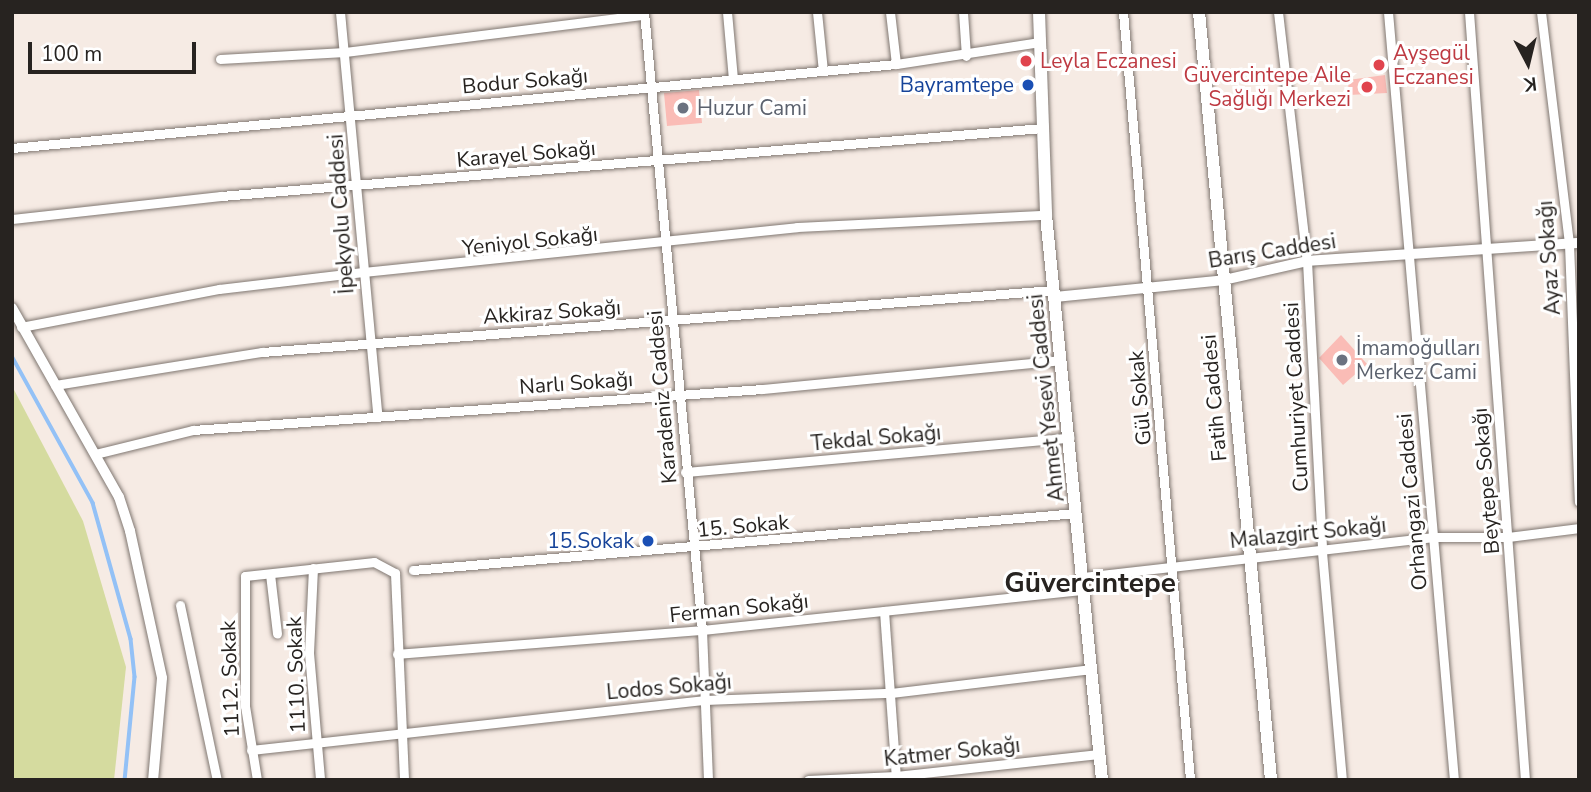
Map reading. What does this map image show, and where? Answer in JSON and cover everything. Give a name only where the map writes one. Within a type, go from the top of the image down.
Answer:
[{"type":"main road","name":"Ahmet Yesevi Caddesi","points":[[1039,12],[1046,215],[1102,780]]},
{"type":"main road","name":"Fatih Caddesi","points":[[1199,12],[1247,557],[1271,780]]},
{"type":"street","name":"İpekyolu Caddesi","points":[[340,12],[351,115],[354,188],[377,414]]},
{"type":"street","points":[[727,12],[733,79]]},
{"type":"street","points":[[817,12],[823,71]]},
{"type":"street","points":[[890,12],[896,64]]},
{"type":"street","points":[[963,12],[965,56]]},
{"type":"street","name":"Gül Sokak","points":[[1124,12],[1174,563],[1190,780]]},
{"type":"street","name":"Cumhuriyet Caddesi","points":[[1278,12],[1307,261],[1322,552],[1342,780]]},
{"type":"street","name":"Orhangazi Caddesi","points":[[1388,12],[1454,780]]},
{"type":"street","name":"Beytepe Sokağı","points":[[1468,12],[1525,780]]},
{"type":"street","name":"Ayaz Sokağı","points":[[1541,12],[1574,244],[1579,502]]},
{"type":"street","points":[[220,59],[345,52],[644,14]]},
{"type":"street","name":"Karadeniz Caddesi","points":[[644,14],[673,320],[677,394],[702,630],[708,780]]},
{"type":"street","name":"Bodur Sokağı","points":[[12,148],[896,64],[965,56],[1040,42]]},
{"type":"street","name":"Karayel Sokağı","points":[[12,219],[221,196],[354,188],[657,159],[1043,128]]},
{"type":"street","name":"Yeniyol Sokağı","points":[[21,327],[219,289],[363,272],[666,243],[797,227],[1046,215]]},
{"type":"street","name":"Barış Caddesi","points":[[1055,293],[1224,281],[1307,261],[1574,244]]},
{"type":"street","name":"Akkiraz Sokağı","points":[[54,385],[262,352],[1055,293]]},
{"type":"street","points":[[12,308],[119,497],[156,640],[162,678],[153,780]]},
{"type":"street","name":"Narlı Sokağı","points":[[95,454],[192,430],[377,414],[677,394],[1061,360]]},
{"type":"street","name":"Tekdal Sokağı","points":[[685,472],[1069,438]]},
{"type":"street","name":"15. Sokak","points":[[413,570],[1076,513]]},
{"type":"street","name":"Malazgirt Sokağı","points":[[1083,584],[1174,563],[1322,552],[1432,537],[1508,537],[1579,528]]},
{"type":"street","points":[[278,634],[270,574],[374,562],[395,573],[404,780]]},
{"type":"street","name":"1110. Sokak","points":[[313,568],[309,653],[320,780]]},
{"type":"street","name":"1112. Sokak","points":[[257,780],[245,706],[244,576],[270,574]]},
{"type":"street","name":"Ferman Sokağı","points":[[397,654],[702,630],[884,611],[1083,584]]},
{"type":"street","points":[[180,605],[217,780]]},
{"type":"street","points":[[884,611],[896,778]]},
{"type":"street","name":"Lodos Sokağı","points":[[251,750],[316,739],[705,700],[891,693],[1092,668]]},
{"type":"street","name":"Katmer Sokağı","points":[[808,780],[896,778],[1099,754]]},
{"type":"green space","points":[[12,386],[83,521],[126,667],[114,780],[12,780]]},
{"type":"building","name":"Güvercintepe Aile Sağlığı Merkezi","points":[[1385,75],[1387,93],[1349,95],[1348,80]]},
{"type":"building","name":"Huzur Cami","points":[[699,90],[702,123],[667,126],[664,93]]},
{"type":"building","name":"İmamoğulları Merkez Cami","points":[[1341,335],[1367,364],[1343,385],[1319,358]]},
{"type":"waterway","points":[[12,356],[93,503],[131,639],[135,677],[125,780]]},
{"type":"place","name":"Leyla Eczanesi","points":[[1026,61]]},
{"type":"place","name":"Ayşegül Eczanesi","points":[[1379,65]]},
{"type":"place","name":"Bayramtepe","points":[[1028,85]]},
{"type":"place","name":"Güvercintepe Aile Sağlığı Merkezi","points":[[1367,87]]},
{"type":"place","name":"Huzur Cami","points":[[683,108]]},
{"type":"place","name":"İmamoğulları Merkez Cami","points":[[1342,360]]},
{"type":"place","name":"15.Sokak","points":[[648,541]]},
{"type":"district","name":"Güvercintepe","points":[[1090,583]]}]
